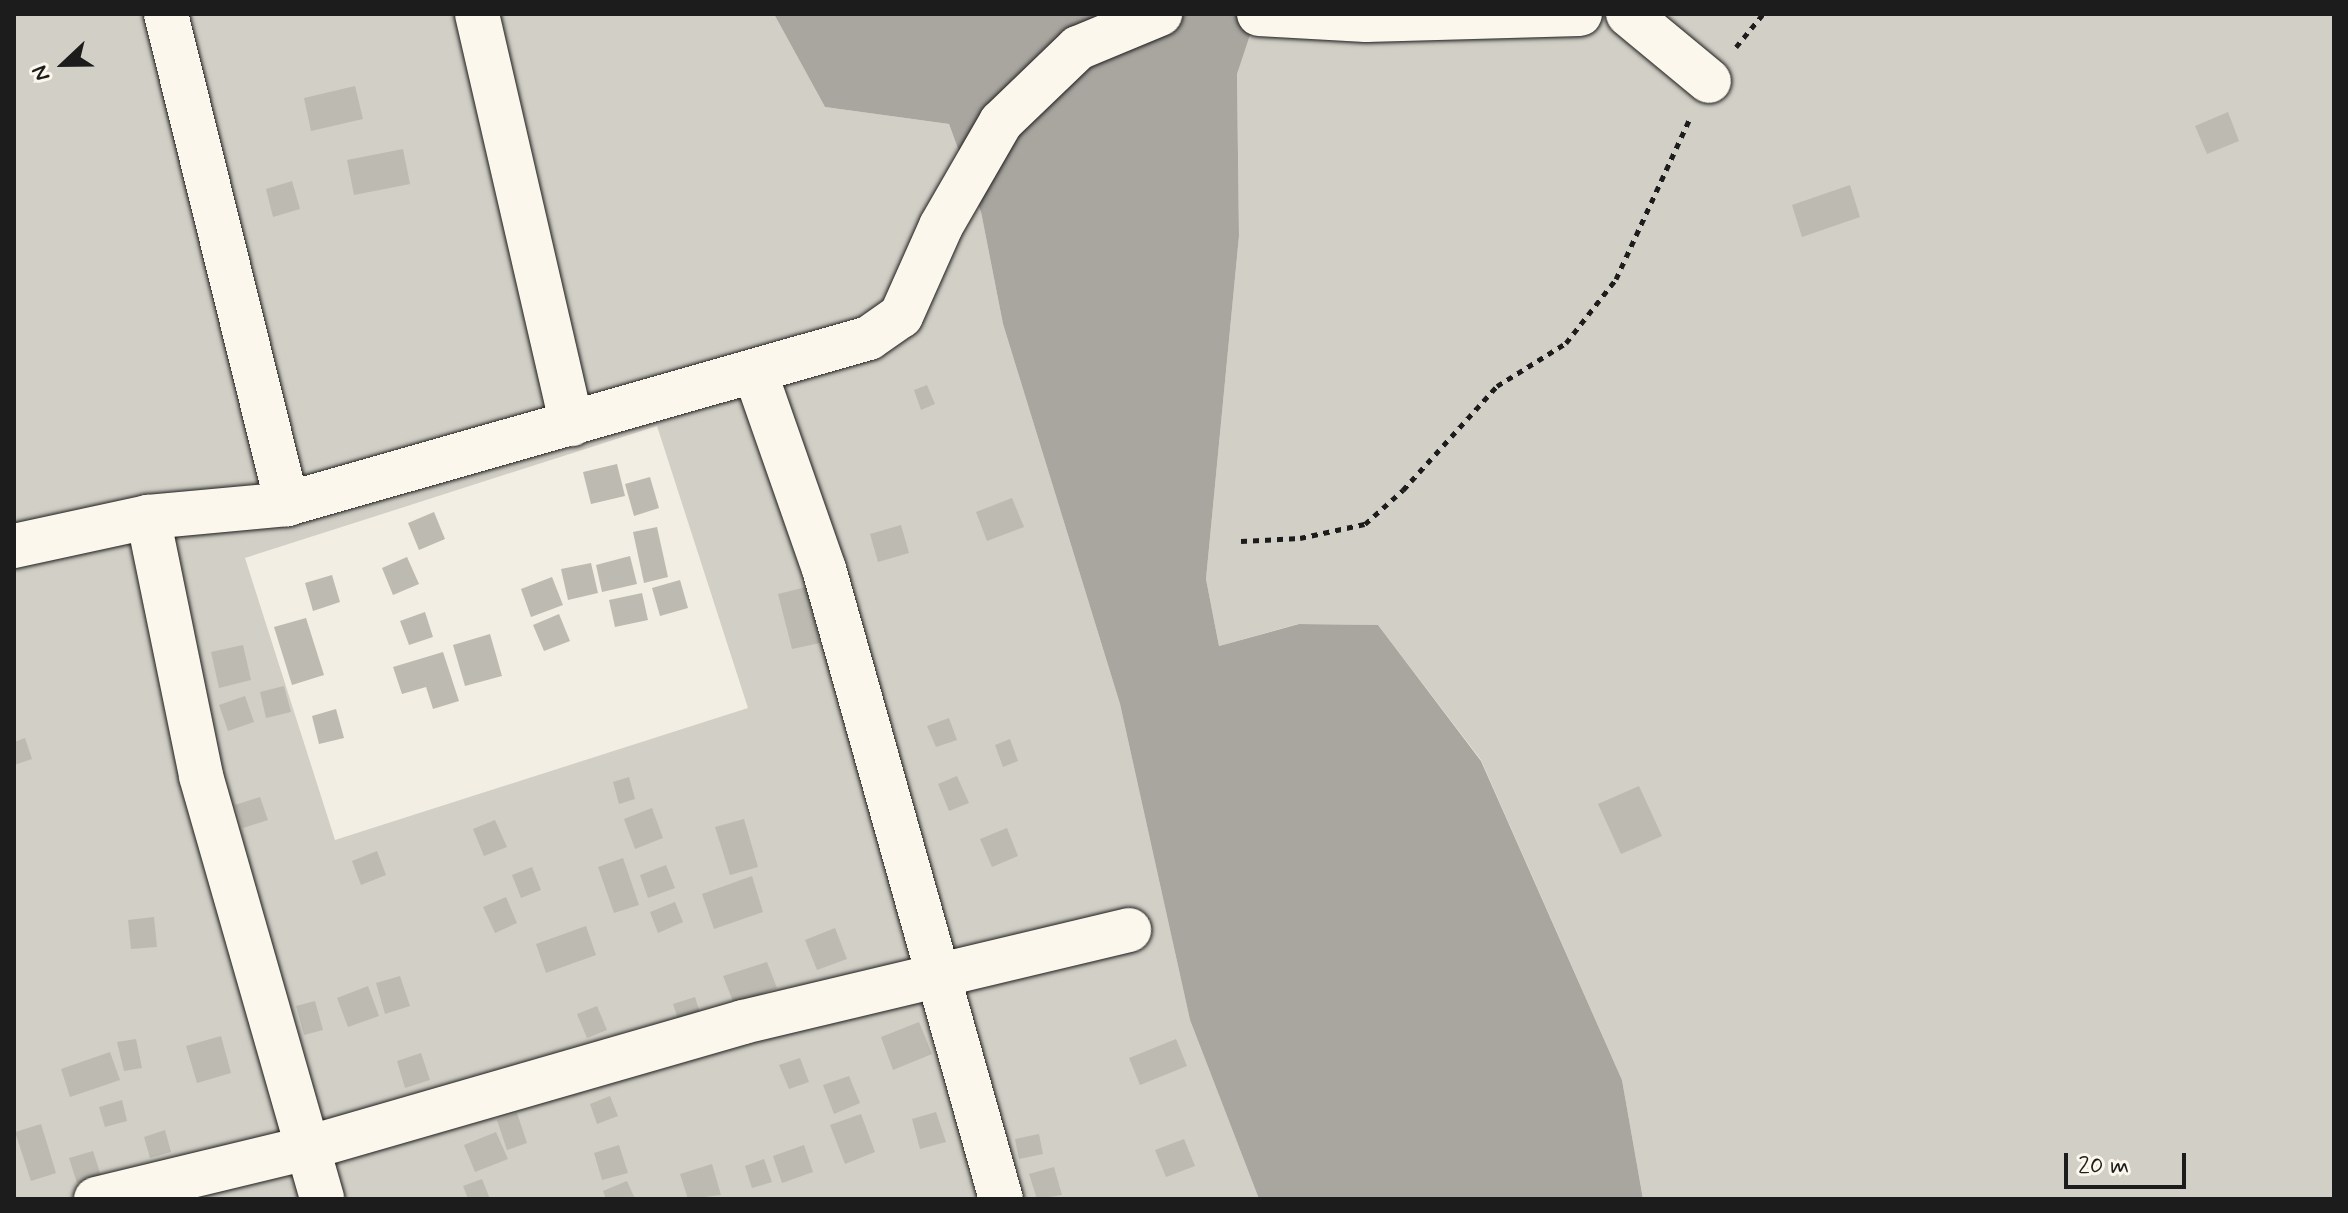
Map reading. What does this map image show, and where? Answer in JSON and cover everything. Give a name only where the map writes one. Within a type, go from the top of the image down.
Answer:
[{"type":"street","points":[[166,14],[287,504]]},
{"type":"street","points":[[477,14],[572,424]]},
{"type":"street","points":[[14,546],[148,517],[287,504],[869,338],[901,316],[941,226],[1001,122],[1078,48],[1160,14]]},
{"type":"street","points":[[1259,14],[1366,20],[1580,14]]},
{"type":"street","points":[[1628,14],[1709,81]]},
{"type":"street","points":[[755,372],[824,569],[941,975],[1001,1199]]},
{"type":"street","points":[[148,517],[201,776],[322,1199]]},
{"type":"street","points":[[96,1199],[307,1148],[743,1022],[1129,930]]},
{"type":"path","points":[[1241,541],[1300,538],[1365,524],[1403,490],[1497,386],[1566,343],[1616,279],[1709,81],[1763,14]]},
{"type":"shaded area","points":[[14,14],[774,14],[825,107],[949,124],[981,212],[1003,324],[1120,704],[1190,1020],[1259,1199],[14,1199]],"holes":[[[657,426],[748,708],[335,840],[245,558]]]},
{"type":"shaded area","points":[[774,14],[1257,14],[1237,74],[1239,236],[1206,579],[1219,646],[1299,624],[1378,625],[1481,761],[1622,1080],[1643,1199],[1259,1199],[1190,1020],[1120,704],[1003,324],[981,212],[949,124],[825,107]]},
{"type":"shaded area","points":[[1257,14],[2334,14],[2334,1199],[1643,1199],[1622,1080],[1481,760],[1378,625],[1298,624],[1219,646],[1206,579],[1239,236],[1237,73]]},
{"type":"building","points":[[355,86],[363,119],[311,131],[304,98]]},
{"type":"building","points":[[2228,112],[2239,141],[2207,154],[2195,126]]},
{"type":"building","points":[[403,149],[410,184],[354,195],[347,160]]},
{"type":"building","points":[[292,181],[300,209],[273,217],[266,189]]},
{"type":"building","points":[[1850,185],[1860,217],[1802,237],[1792,205]]},
{"type":"building","points":[[927,385],[935,404],[921,410],[914,390]]},
{"type":"building","points":[[617,464],[625,496],[591,504],[583,472]]},
{"type":"building","points":[[650,477],[659,508],[634,516],[625,484]]},
{"type":"building","points":[[1012,498],[1024,527],[987,541],[976,512]]},
{"type":"building","points":[[434,512],[445,539],[419,550],[408,523]]},
{"type":"building","points":[[901,525],[909,553],[878,562],[870,534]]},
{"type":"building","points":[[657,527],[668,577],[644,583],[633,532]]},
{"type":"building","points":[[630,556],[637,584],[602,592],[596,565]]},
{"type":"building","points":[[407,557],[419,584],[393,595],[382,568]]},
{"type":"building","points":[[591,563],[598,593],[568,600],[561,569]]},
{"type":"building","points":[[332,575],[340,602],[313,611],[305,583]]},
{"type":"building","points":[[552,577],[563,605],[531,617],[521,589]]},
{"type":"building","points":[[680,580],[688,608],[660,616],[652,588]]},
{"type":"building","points":[[806,587],[820,643],[792,649],[778,594]]},
{"type":"building","points":[[642,593],[648,620],[615,627],[609,600]]},
{"type":"building","points":[[425,612],[433,637],[409,645],[400,621]]},
{"type":"building","points":[[559,614],[570,641],[544,651],[533,625]]},
{"type":"building","points":[[306,618],[324,675],[292,685],[274,627]]},
{"type":"building","points":[[490,634],[502,676],[465,686],[453,645]]},
{"type":"building","points":[[243,645],[251,680],[219,688],[211,652]]},
{"type":"building","points":[[443,652],[459,701],[433,709],[426,687],[402,694],[393,667]]},
{"type":"building","points":[[284,686],[291,712],[266,718],[260,692]]},
{"type":"building","points":[[245,696],[254,722],[228,731],[219,705]]},
{"type":"building","points":[[336,709],[344,738],[319,744],[312,716]]},
{"type":"building","points":[[949,718],[957,740],[936,747],[927,726]]},
{"type":"building","points":[[25,738],[32,759],[14,765],[14,742]]},
{"type":"building","points":[[1010,739],[1018,761],[1003,767],[995,745]]},
{"type":"building","points":[[957,776],[969,803],[949,811],[938,784]]},
{"type":"building","points":[[629,777],[635,799],[619,804],[613,782]]},
{"type":"building","points":[[1639,786],[1662,836],[1621,854],[1598,804]]},
{"type":"building","points":[[260,797],[268,820],[243,828],[235,805]]},
{"type":"building","points":[[652,808],[663,838],[635,849],[624,819]]},
{"type":"building","points":[[744,819],[758,867],[730,875],[715,827]]},
{"type":"building","points":[[495,820],[507,847],[484,856],[473,829]]},
{"type":"building","points":[[1007,828],[1018,856],[992,867],[980,839]]},
{"type":"building","points":[[377,851],[386,875],[361,885],[352,861]]},
{"type":"building","points":[[623,858],[639,905],[614,913],[598,867]]},
{"type":"building","points":[[666,865],[675,888],[648,898],[640,875]]},
{"type":"building","points":[[532,867],[541,890],[521,898],[512,875]]},
{"type":"building","points":[[752,876],[763,912],[714,929],[702,894]]},
{"type":"building","points":[[506,897],[517,923],[495,933],[483,907]]},
{"type":"building","points":[[675,902],[683,922],[658,933],[650,912]]},
{"type":"building","points":[[154,917],[157,947],[131,949],[128,920]]},
{"type":"building","points":[[586,926],[596,955],[546,973],[536,944]]},
{"type":"building","points":[[835,928],[847,959],[817,970],[805,940]]},
{"type":"building","points":[[767,962],[777,988],[758,995],[762,1005],[738,1014],[723,976]]},
{"type":"building","points":[[400,976],[410,1006],[385,1014],[376,983]]},
{"type":"building","points":[[368,986],[379,1016],[348,1027],[337,998]]},
{"type":"building","points":[[695,997],[701,1016],[679,1022],[673,1004]]},
{"type":"building","points":[[315,1001],[323,1030],[304,1035],[296,1006]]},
{"type":"building","points":[[597,1006],[607,1030],[587,1038],[577,1014]]},
{"type":"building","points":[[919,1022],[932,1054],[893,1070],[881,1037]]},
{"type":"building","points":[[221,1036],[231,1073],[197,1083],[186,1046]]},
{"type":"building","points":[[136,1039],[142,1068],[124,1071],[117,1042]]},
{"type":"building","points":[[1176,1039],[1187,1066],[1140,1085],[1129,1058]]},
{"type":"building","points":[[110,1052],[120,1080],[70,1097],[61,1069]]},
{"type":"building","points":[[421,1053],[430,1080],[405,1088],[397,1061]]},
{"type":"building","points":[[800,1058],[809,1082],[789,1089],[779,1065]]},
{"type":"building","points":[[849,1076],[860,1103],[834,1114],[823,1085]]},
{"type":"building","points":[[610,1096],[618,1116],[597,1124],[590,1104]]},
{"type":"building","points":[[122,1100],[127,1121],[105,1127],[99,1107]]},
{"type":"building","points":[[936,1112],[946,1142],[920,1149],[912,1119]]},
{"type":"building","points":[[517,1113],[527,1143],[507,1150],[497,1120]]},
{"type":"building","points":[[861,1114],[875,1152],[845,1164],[830,1125]]},
{"type":"building","points":[[41,1124],[56,1173],[31,1181],[15,1132]]},
{"type":"building","points":[[165,1130],[171,1152],[150,1158],[144,1137]]},
{"type":"building","points":[[496,1132],[508,1159],[475,1172],[464,1145]]},
{"type":"building","points":[[1039,1134],[1043,1154],[1019,1159],[1015,1139]]},
{"type":"building","points":[[1184,1139],[1195,1166],[1166,1177],[1155,1150]]},
{"type":"building","points":[[619,1145],[628,1173],[602,1180],[594,1153]]},
{"type":"building","points":[[804,1145],[813,1172],[782,1183],[773,1156]]},
{"type":"building","points":[[93,1151],[101,1176],[77,1183],[69,1158]]},
{"type":"building","points":[[764,1159],[772,1182],[752,1188],[745,1166]]},
{"type":"building","points":[[712,1164],[721,1195],[688,1199],[680,1174]]},
{"type":"building","points":[[1054,1167],[1062,1195],[1037,1199],[1029,1174]]},
{"type":"building","points":[[482,1179],[490,1199],[468,1199],[463,1186]]},
{"type":"building","points":[[627,1181],[635,1199],[606,1199],[603,1191]]}]
